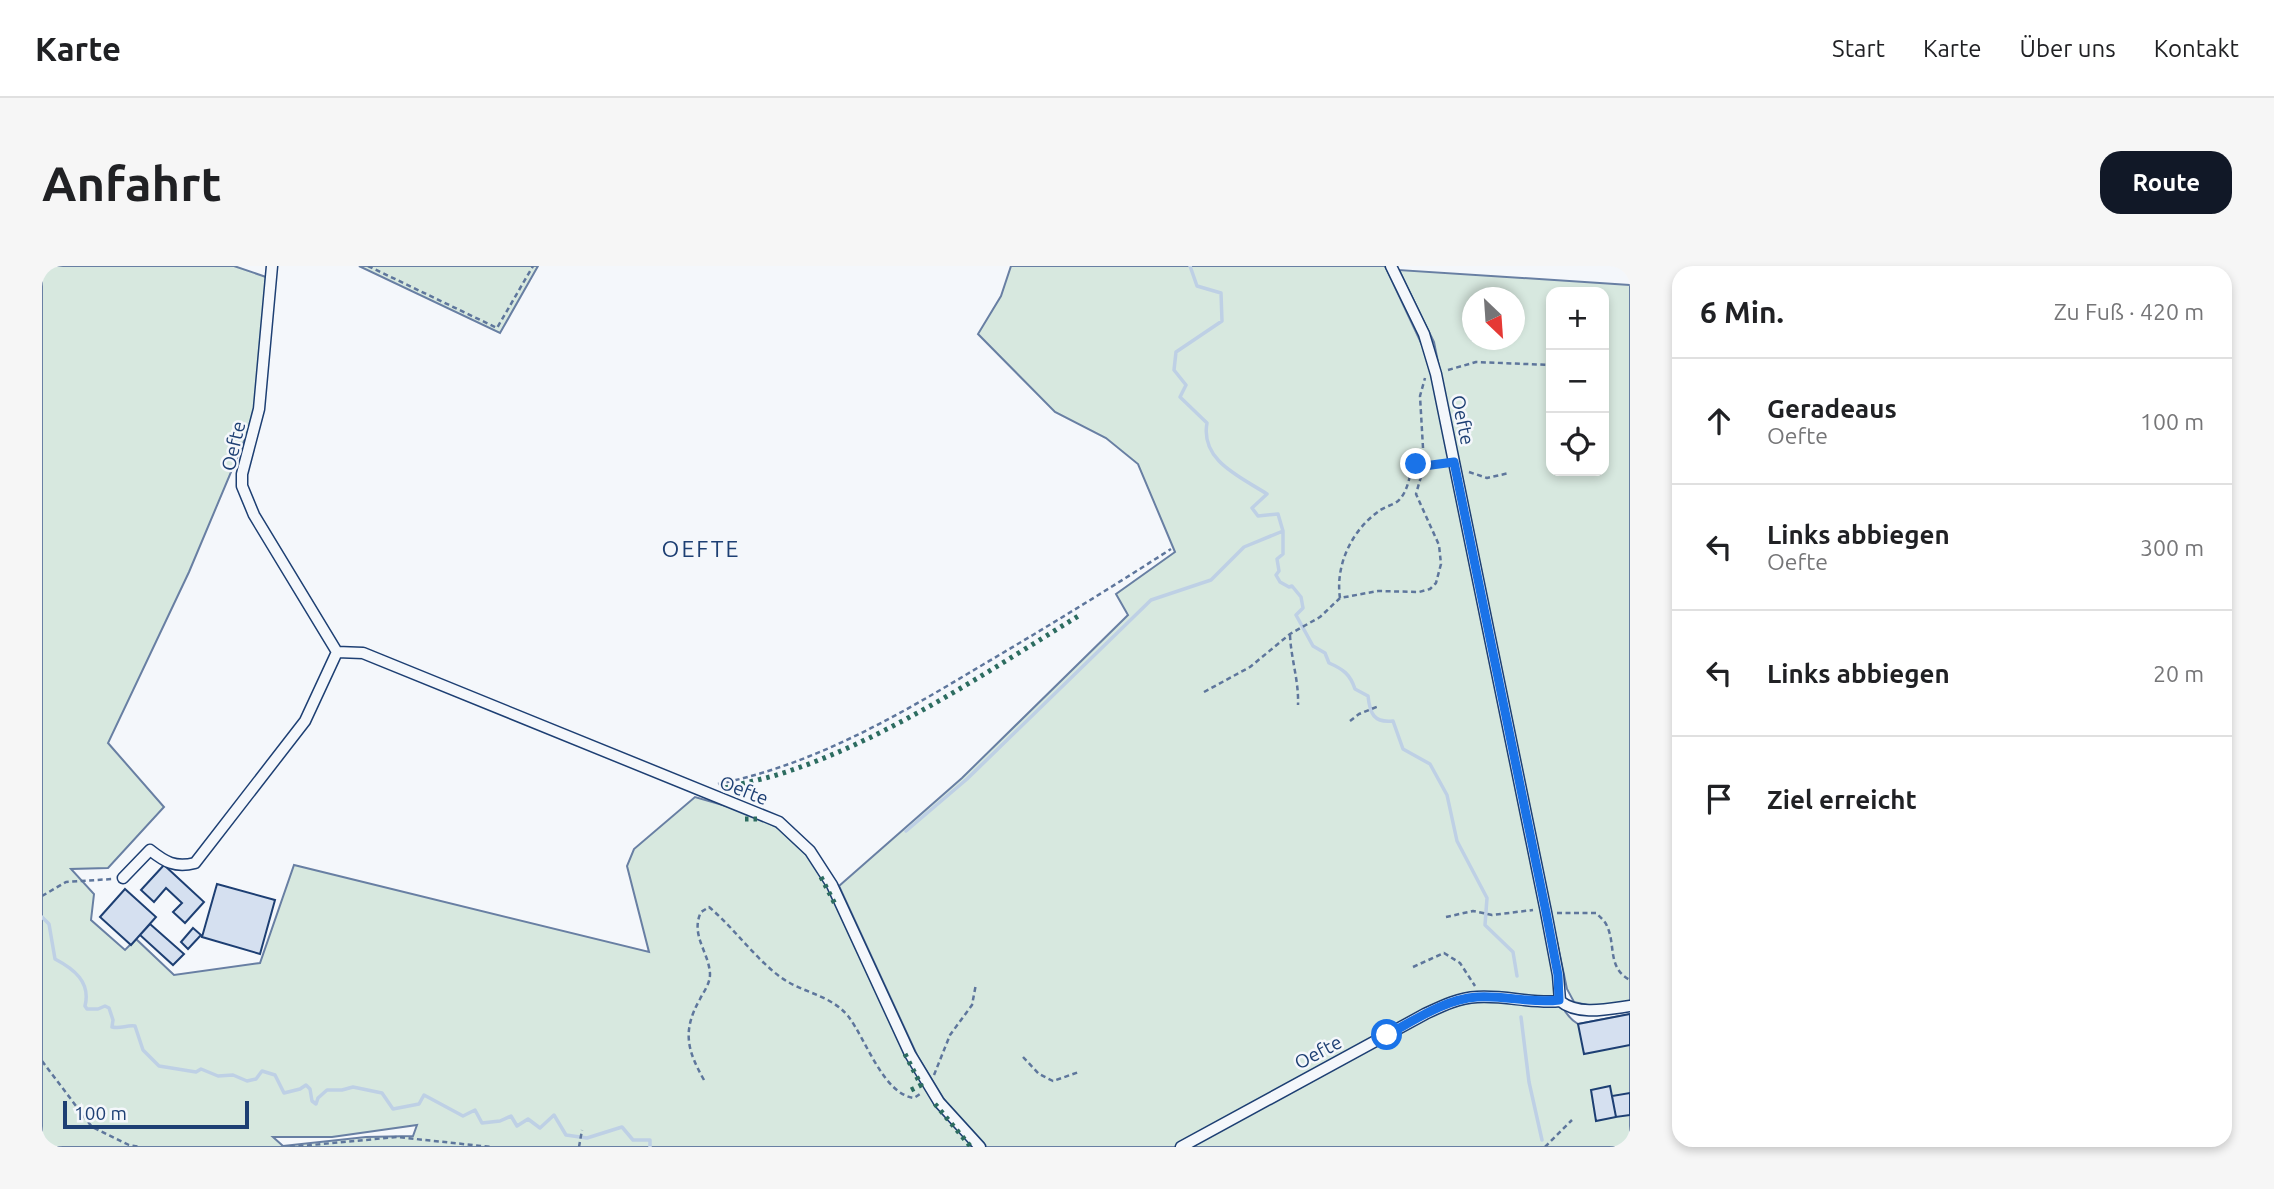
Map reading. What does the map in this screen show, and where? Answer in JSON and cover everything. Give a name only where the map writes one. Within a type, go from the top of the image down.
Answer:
[{"type":"street","name":"Oefte","points":[[272,266],[260,409],[242,474],[242,486],[254,515],[337,652],[363,653],[779,822],[810,850],[832,885],[910,1054],[939,1102],[980,1147]]},
{"type":"street","name":"Oefte","points":[[1391,266],[1424,334],[1436,374],[1546,912],[1558,975],[1559,1000],[1568,1008],[1602,1010],[1630,1006]]},
{"type":"street","points":[[123,878],[150,850],[166,863],[182,867],[195,863],[305,721],[337,652]]},
{"type":"street","name":"Oefte","points":[[1181,1147],[1425,1014],[1454,1001],[1480,997],[1547,1002],[1559,1000]]},
{"type":"path","points":[[368,266],[497,328],[533,266]]},
{"type":"path","points":[[1204,692],[1250,667],[1290,634],[1307,626],[1340,598],[1378,591],[1419,592],[1430,589],[1436,583],[1441,564],[1439,545],[1416,494],[1424,464],[1421,387],[1426,377],[1476,362],[1546,365]]},
{"type":"path","points":[[1340,598],[1338,583],[1348,547],[1357,530],[1379,511],[1399,500],[1410,479],[1413,465],[1454,462],[1466,471],[1487,478],[1509,473]]},
{"type":"path","points":[[718,784],[743,779],[841,745],[914,706],[1171,549]]},
{"type":"path","points":[[1290,634],[1291,656],[1298,686],[1298,705]]},
{"type":"path","points":[[1350,721],[1365,711],[1378,707]]},
{"type":"path","points":[[42,896],[66,882],[123,878]]},
{"type":"path","points":[[704,1080],[690,1052],[688,1036],[692,1012],[710,978],[698,925],[701,912],[709,907],[781,978],[835,1002],[852,1022],[894,1089],[914,1098],[928,1085],[950,1035],[972,1005],[975,984]]},
{"type":"path","points":[[1446,918],[1480,911],[1492,915],[1528,910],[1597,913],[1606,923],[1614,964],[1630,981]]},
{"type":"path","points":[[1413,967],[1444,953],[1460,963],[1480,997]]},
{"type":"path","points":[[1023,1057],[1039,1073],[1052,1081],[1079,1072]]},
{"type":"path","points":[[42,1061],[92,1127],[129,1145],[140,1147]]},
{"type":"path","points":[[1545,1147],[1572,1120]]},
{"type":"path","points":[[579,1146],[582,1130]]},
{"type":"path","points":[[290,1147],[397,1138],[491,1147]]},
{"type":"shaded area","points":[[42,266],[234,266],[266,277],[255,415],[189,572],[108,743],[164,807],[108,868],[71,869],[94,894],[91,920],[125,950],[136,939],[174,975],[260,963],[294,865],[649,952],[627,866],[634,849],[695,797],[747,812],[788,833],[821,872],[937,1104],[973,1147],[42,1147]],"holes":[[[417,1125],[413,1136],[366,1137],[283,1146],[273,1137],[332,1137]]]},
{"type":"shaded area","points":[[359,266],[538,266],[500,333]]},
{"type":"shaded area","points":[[1011,266],[1385,266],[1423,347],[1452,431],[1434,342],[1399,270],[1630,285],[1630,1001],[1596,1007],[1574,1002],[1567,989],[1556,937],[1555,960],[1558,997],[1569,1017],[1578,1024],[1630,1014],[1630,1147],[985,1147],[945,1101],[917,1055],[839,886],[962,778],[1128,615],[1116,594],[1175,552],[1138,464],[1106,438],[1055,412],[978,334],[1001,296]]},
{"type":"building","points":[[164,865],[204,902],[185,923],[173,912],[182,903],[166,888],[154,902],[141,890]]},
{"type":"building","points":[[217,884],[275,900],[260,954],[202,937]]},
{"type":"building","points":[[125,889],[156,917],[131,945],[100,917]]},
{"type":"building","points":[[150,924],[184,954],[173,965],[140,935]]},
{"type":"building","points":[[193,928],[201,935],[188,949],[181,942]]},
{"type":"building","points":[[1630,1014],[1630,1045],[1584,1054],[1578,1024]]},
{"type":"building","points":[[1610,1086],[1616,1117],[1596,1121],[1591,1090]]},
{"type":"building","points":[[1630,1093],[1630,1115],[1616,1117],[1612,1096]]},
{"type":"waterway","points":[[1190,266],[1197,286],[1221,293],[1222,321],[1176,352],[1174,370],[1186,385],[1180,397],[1207,423],[1210,448],[1216,458],[1235,474],[1267,494],[1252,508],[1258,516],[1278,514],[1283,531],[1283,554],[1277,559],[1279,571],[1276,575],[1280,582],[1292,586],[1301,597],[1303,608],[1296,615],[1313,646],[1325,653],[1329,663],[1351,679],[1355,689],[1368,696],[1370,708],[1377,719],[1393,721],[1403,749],[1430,764],[1447,795],[1457,841],[1487,898],[1485,925],[1513,952],[1517,976]]},
{"type":"waterway","points":[[906,831],[967,779],[1151,600],[1211,580],[1244,547],[1283,531]]},
{"type":"waterway","points":[[42,917],[49,924],[55,959],[69,967],[83,983],[87,1009],[105,1006],[109,1008],[112,1027],[135,1026],[143,1050],[159,1066],[196,1072],[201,1069],[218,1076],[233,1075],[247,1081],[256,1079],[262,1071],[275,1075],[284,1093],[306,1085],[310,1089],[312,1101],[316,1104],[318,1098],[327,1090],[353,1087],[382,1093],[393,1109],[419,1104],[424,1095],[463,1116],[475,1110],[482,1123],[500,1121],[511,1116],[517,1126],[528,1119],[540,1128],[554,1115],[566,1135],[587,1138],[622,1127],[633,1140],[650,1140],[650,1147]]},
{"type":"waterway","points":[[1521,1017],[1529,1082],[1542,1140]]},
{"type":"hedge","points":[[725,788],[792,770],[867,739],[940,700],[1080,615]]},
{"type":"hedge","points":[[745,819],[760,819]]},
{"type":"hedge","points":[[821,877],[836,906]]},
{"type":"hedge","points":[[905,1054],[921,1085],[911,1090]]},
{"type":"hedge","points":[[935,1104],[971,1147]]},
{"type":"district","name":"OEFTE","points":[[701,549]]},
{"type":"route","points":[[1387,1035],[1442,1006],[1467,998],[1547,1002],[1559,1000],[1558,975],[1546,912],[1454,462],[1424,466],[1424,462],[1416,464]]}]
